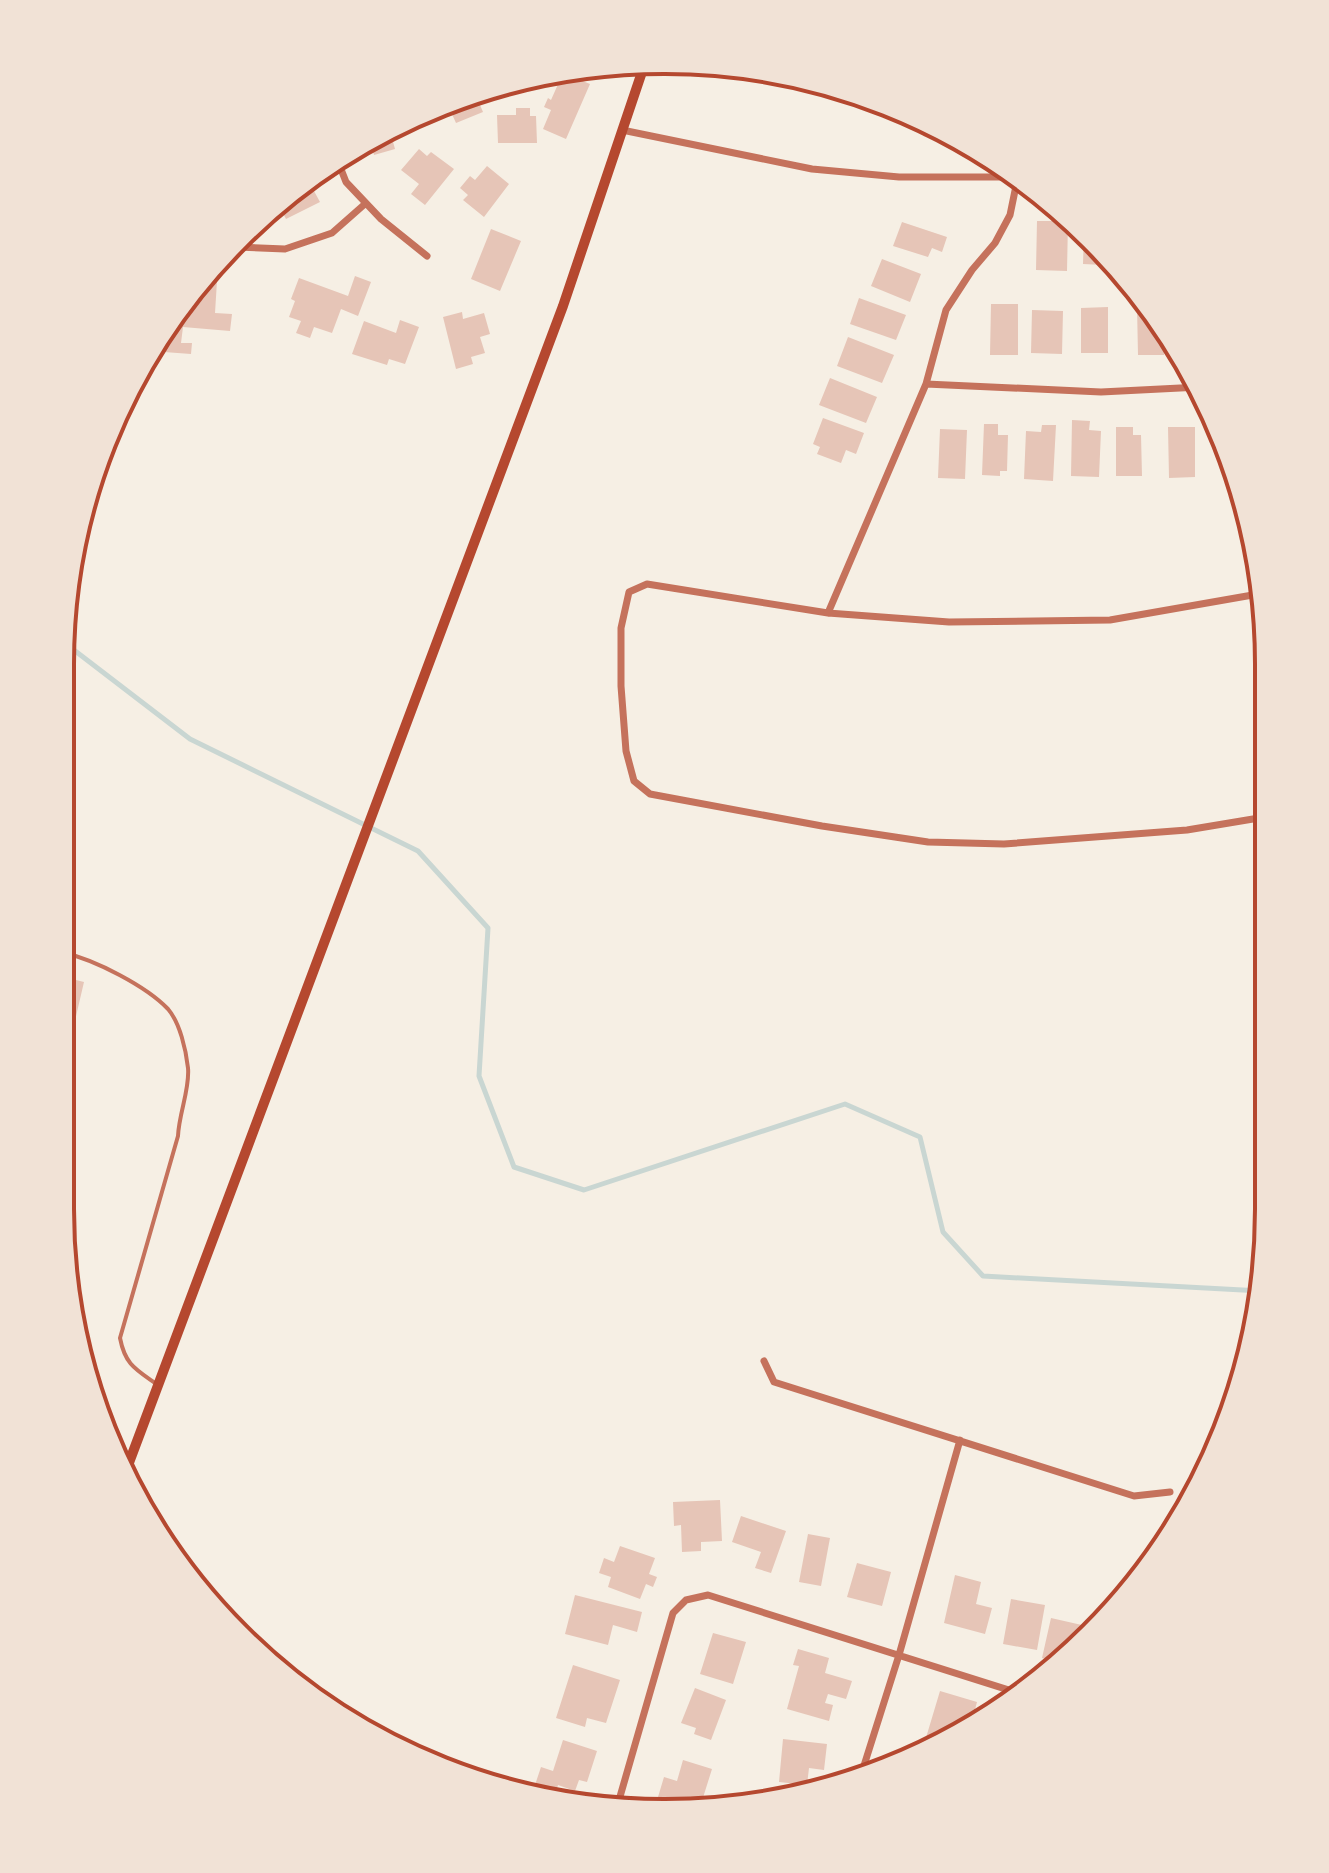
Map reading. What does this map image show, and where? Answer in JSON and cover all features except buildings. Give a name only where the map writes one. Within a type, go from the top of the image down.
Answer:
[{"type":"main road","points":[[130,1459],[563,306],[641,75]]},
{"type":"street","points":[[622,130],[812,169],[899,177],[996,176]]},
{"type":"street","points":[[342,170],[346,182],[381,219],[427,256]]},
{"type":"street","points":[[828,613],[926,384],[946,310],[972,270],[995,243],[1010,215],[1016,190]]},
{"type":"street","points":[[247,247],[285,249],[332,233],[366,203]]},
{"type":"street","points":[[926,384],[1101,392],[1186,388]]},
{"type":"street","points":[[1251,595],[1110,620],[949,622],[828,613],[647,584],[629,592],[621,628],[621,686],[626,751],[634,781],[650,794],[928,842],[1004,844],[1187,830],[1255,819]]},
{"type":"street","points":[[764,1361],[774,1382],[1134,1496],[1170,1492]]},
{"type":"street","points":[[865,1764],[960,1440]]},
{"type":"street","points":[[620,1797],[673,1613],[686,1600],[708,1595],[1007,1689]]},
{"type":"lane","points":[[74,955],[90,959],[131,982],[169,1010],[184,1043],[189,1071],[178,1136],[120,1338],[124,1356],[134,1368],[158,1385]]},
{"type":"waterway","points":[[74,650],[190,739],[418,851],[488,928],[479,1076],[514,1167],[584,1190],[845,1104],[920,1137],[943,1232],[983,1276],[1249,1290]]}]
